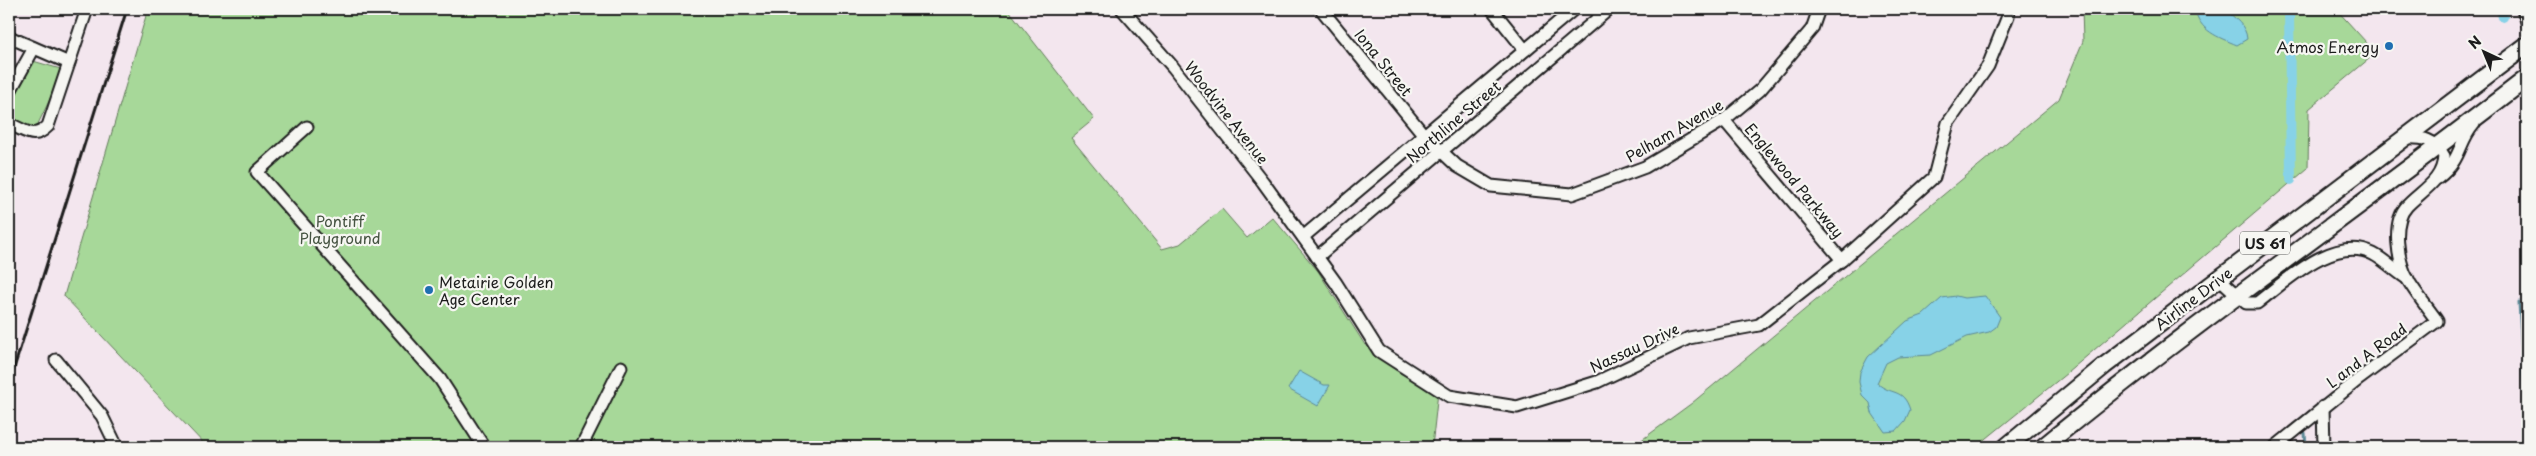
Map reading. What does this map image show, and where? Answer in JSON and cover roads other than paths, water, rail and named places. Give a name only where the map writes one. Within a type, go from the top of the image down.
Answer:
[{"type":"highway","name":"Airline Drive","points":[[2006,447],[2104,366],[2527,45]]},
{"type":"highway","name":"Airline Drive","points":[[2043,447],[2112,391],[2236,296],[2527,78]]},
{"type":"street","points":[[9,124],[35,135],[41,134],[48,126],[87,9]]},
{"type":"street","name":"Woodvine Avenue","points":[[1122,9],[1173,67],[1303,237]]},
{"type":"street","name":"Iona Street","points":[[1320,9],[1424,135]]},
{"type":"street","points":[[1492,9],[1526,50]]},
{"type":"street","name":"Northline Street","points":[[1303,237],[1574,9]]},
{"type":"street","name":"Northline Street","points":[[1317,257],[1440,150],[1609,9]]},
{"type":"street","name":"Pelham Avenue","points":[[1424,135],[1457,166],[1491,186],[1572,194],[1645,167],[1724,120],[1760,90],[1807,36],[1812,29],[1819,9]]},
{"type":"street","name":"Nassau Drive","points":[[1303,237],[1380,351],[1449,396],[1517,407],[1597,382],[1689,338],[1759,325],[1842,260],[1934,177],[1948,123],[1988,66],[2008,16],[2007,9]]},
{"type":"street","points":[[2523,9],[2527,22]]},
{"type":"street","points":[[9,37],[69,63]]},
{"type":"street","points":[[9,93],[34,48]]},
{"type":"street","points":[[2408,279],[2399,256],[2398,227],[2405,208],[2456,162],[2468,131],[2491,106]]},
{"type":"street","name":"Englewood Parkway","points":[[1724,120],[1842,260]]},
{"type":"street","points":[[307,126],[257,172],[440,379],[484,447]]},
{"type":"street","points":[[2403,138],[2426,138],[2438,146],[2444,156],[2437,179]]},
{"type":"street","points":[[2219,278],[2236,296],[2246,303],[2257,302],[2320,256],[2338,251],[2372,254],[2408,279]]},
{"type":"street","name":"L and A Road","points":[[2274,447],[2323,407],[2437,321],[2408,279]]},
{"type":"street","points":[[56,360],[102,416],[117,447]]},
{"type":"street","points":[[581,447],[621,367]]},
{"type":"street","points":[[2323,407],[2324,447]]},
{"type":"water","points":[[2195,9],[2225,9],[2245,30],[2247,39],[2237,45],[2216,36],[2201,23]]},
{"type":"water","points":[[1956,296],[1964,298],[1985,296],[2000,317],[1996,327],[1989,332],[1967,337],[1931,355],[1898,357],[1886,363],[1877,383],[1904,398],[1910,410],[1905,421],[1896,431],[1885,432],[1872,413],[1870,403],[1862,395],[1859,382],[1860,372],[1868,357],[1907,321],[1923,315],[1942,298]]},
{"type":"water","points":[[1299,371],[1324,385],[1330,385],[1318,406],[1288,389]]},
{"type":"waterway","points":[[2289,9],[2291,180]]},
{"type":"waterway","points":[[2501,9],[2503,17]]},
{"type":"waterway","points":[[2519,302],[2527,447]]},
{"type":"waterway","points":[[2305,433],[2306,447]]},
{"type":"railway","points":[[9,384],[127,9]]},
{"type":"place","name":"Atmos Energy","points":[[2389,46]]},
{"type":"place","name":"Metairie Golden Age Center","points":[[429,290]]},
{"type":"park label","name":"Pontiff Playground","points":[[340,228]]}]
